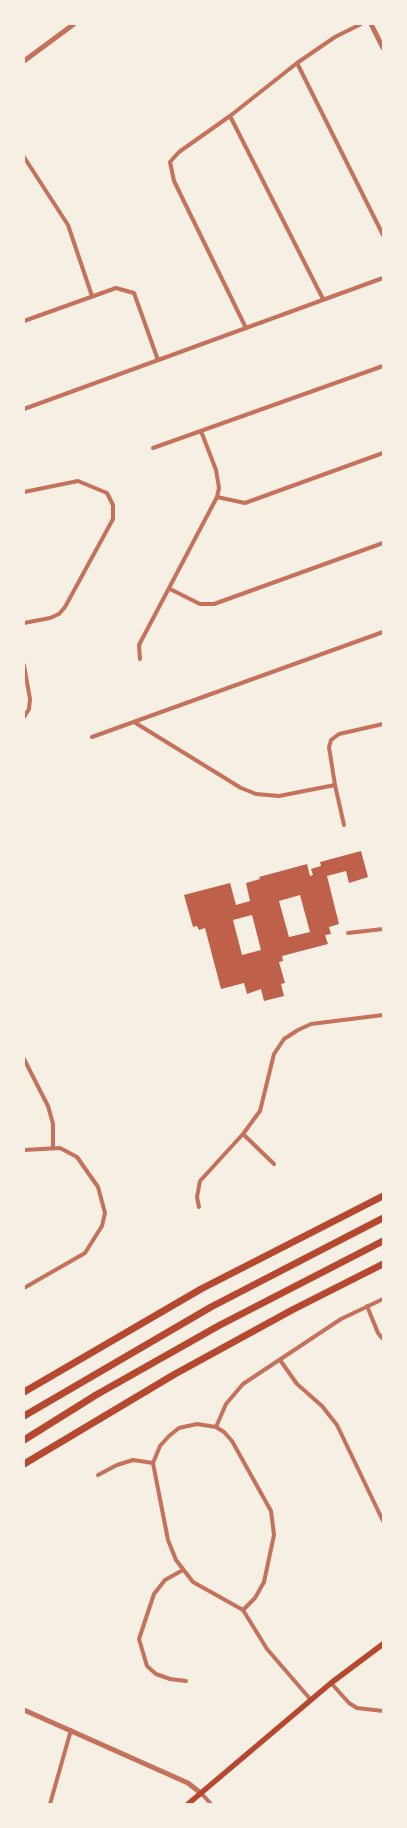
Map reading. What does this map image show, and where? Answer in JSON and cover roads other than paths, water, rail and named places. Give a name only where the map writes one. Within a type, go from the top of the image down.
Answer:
[{"type":"highway","points":[[24,1392],[202,1289],[383,1196]]},
{"type":"highway","points":[[24,1416],[211,1307],[383,1218]]},
{"type":"highway","points":[[24,1440],[197,1338],[383,1241]]},
{"type":"highway","points":[[24,1464],[183,1369],[292,1310],[383,1264]]},
{"type":"main road","points":[[188,1804],[331,1683],[381,1646]]},
{"type":"street","points":[[24,61],[74,24]]},
{"type":"street","points":[[246,328],[174,181],[170,162],[179,152],[230,116],[297,63],[335,36],[361,24]]},
{"type":"street","points":[[371,24],[383,48]]},
{"type":"street","points":[[297,63],[383,235]]},
{"type":"street","points":[[230,116],[323,299]]},
{"type":"street","points":[[24,157],[68,225],[92,296]]},
{"type":"street","points":[[24,409],[383,278]]},
{"type":"street","points":[[24,321],[116,288],[134,293],[158,360]]},
{"type":"street","points":[[154,448],[383,366]]},
{"type":"street","points":[[140,659],[138,645],[170,589],[217,497],[219,488],[216,470],[201,431]]},
{"type":"street","points":[[217,497],[245,502],[383,453]]},
{"type":"street","points":[[24,492],[78,481],[106,493],[113,505],[113,519],[66,607],[59,614],[50,618],[24,623]]},
{"type":"street","points":[[170,589],[200,604],[214,604],[383,543]]},
{"type":"street","points":[[92,737],[383,632]]},
{"type":"street","points":[[24,665],[30,699],[28,710],[24,717]]},
{"type":"street","points":[[134,722],[241,788],[256,794],[279,796],[334,785]]},
{"type":"street","points":[[344,825],[334,785],[329,747],[331,740],[339,734],[383,724]]},
{"type":"street","points":[[348,934],[383,929]]},
{"type":"street","points":[[199,1207],[197,1197],[200,1181],[243,1134],[260,1111],[274,1054],[284,1039],[311,1024],[383,1015]]},
{"type":"street","points":[[24,1059],[48,1106],[53,1124],[53,1148]]},
{"type":"street","points":[[243,1134],[274,1164]]},
{"type":"street","points":[[24,1150],[53,1148],[65,1150],[77,1157],[98,1187],[105,1213],[102,1226],[85,1253],[24,1288]]},
{"type":"street","points":[[216,1427],[233,1394],[341,1319],[383,1299]]},
{"type":"street","points":[[367,1306],[378,1333],[383,1339]]},
{"type":"street","points":[[280,1360],[297,1384],[322,1406],[337,1425],[383,1521]]},
{"type":"street","points":[[243,1610],[255,1598],[264,1582],[274,1534],[271,1511],[232,1441],[216,1427],[197,1424],[179,1428],[160,1446],[153,1463],[168,1540],[176,1560],[193,1582],[243,1610],[267,1649],[311,1700]]},
{"type":"street","points":[[98,1476],[117,1465],[133,1460],[153,1463]]},
{"type":"street","points":[[183,1570],[165,1580],[154,1594],[139,1639],[142,1654],[148,1666],[156,1674],[170,1679],[186,1681]]},
{"type":"street","points":[[331,1683],[349,1703],[357,1708],[383,1711]]},
{"type":"street","points":[[24,1710],[188,1783],[211,1804]]},
{"type":"street","points":[[50,1804],[71,1730]]}]
